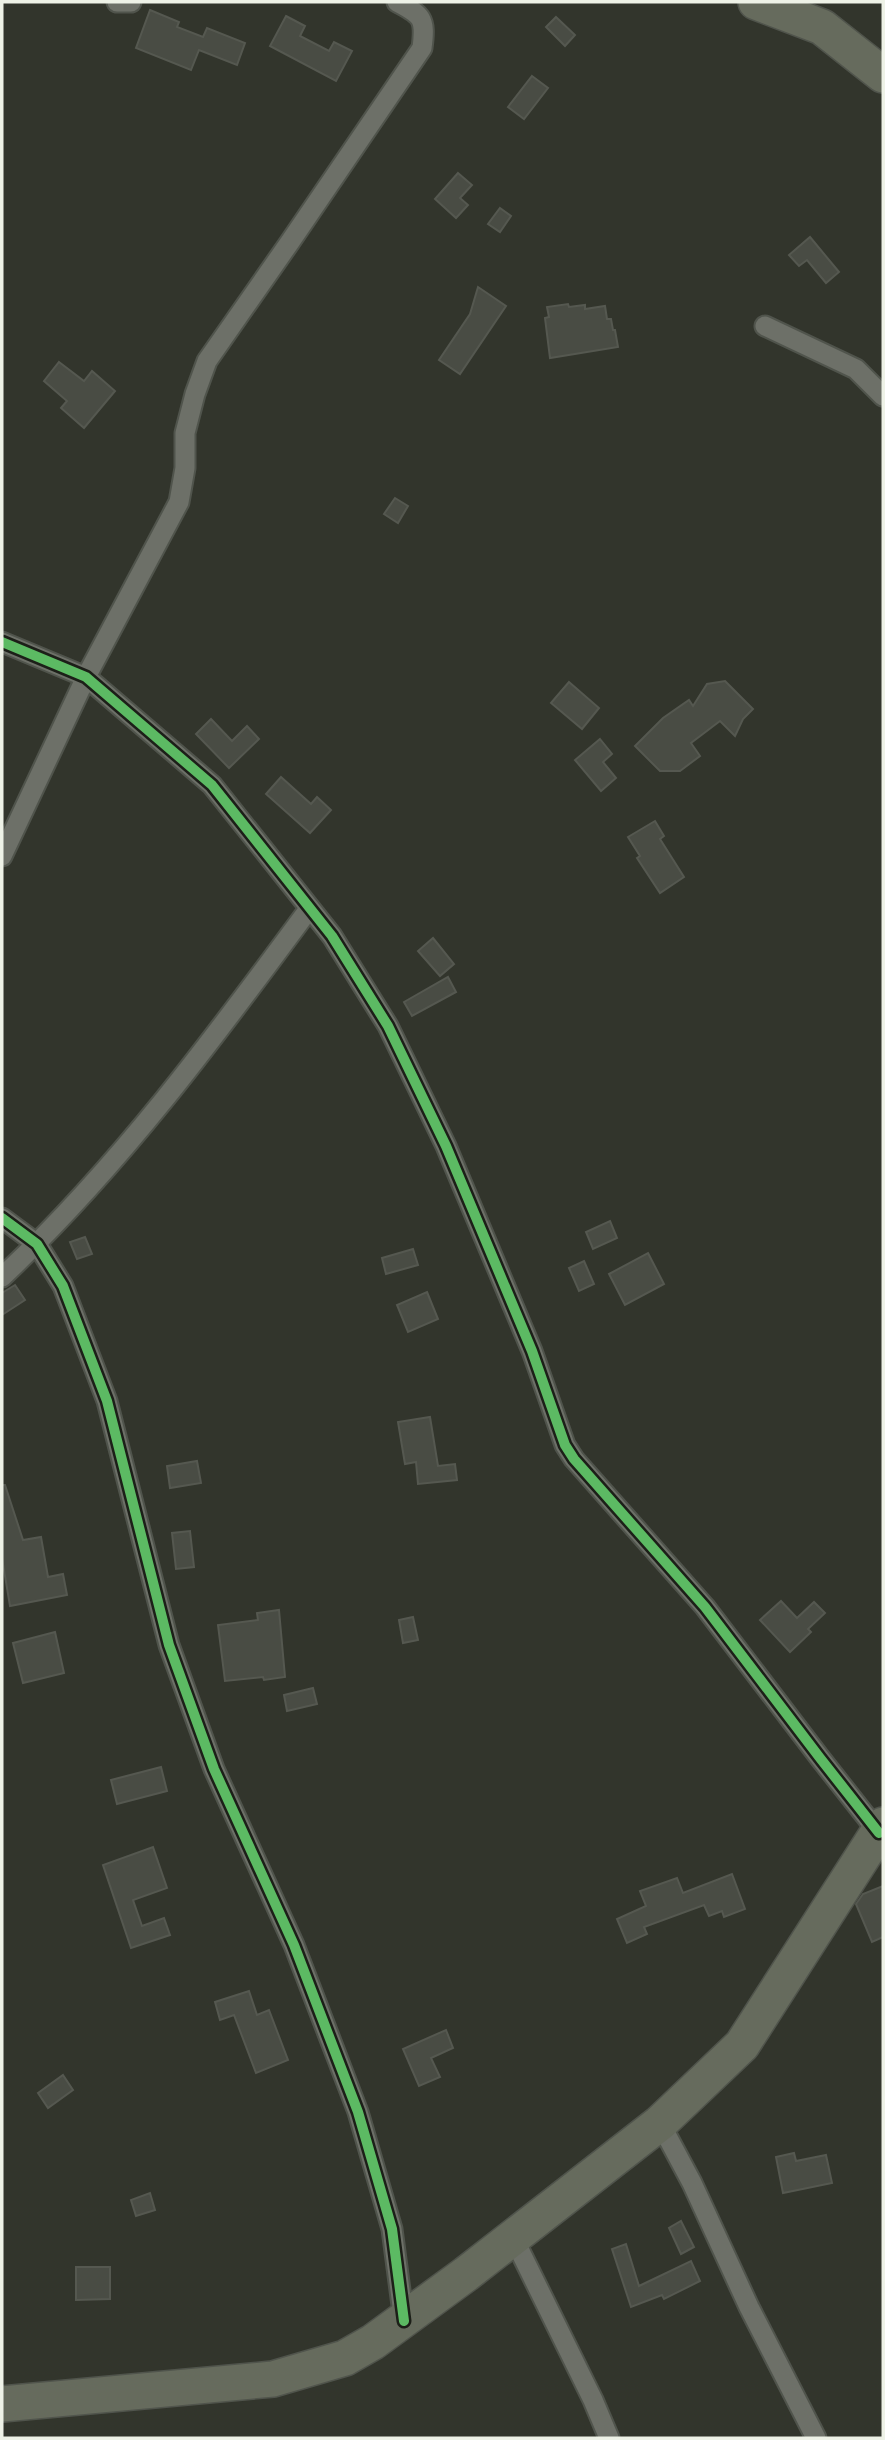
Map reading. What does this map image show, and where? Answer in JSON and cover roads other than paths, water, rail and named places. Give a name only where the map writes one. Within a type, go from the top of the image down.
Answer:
[{"type":"highway","points":[[756,2],[822,27],[883,75]]},
{"type":"highway","points":[[2,2404],[273,2379],[345,2358],[404,2321],[660,2123],[742,2045],[881,1829]]},
{"type":"street","points":[[117,2],[131,2]]},
{"type":"street","points":[[2,856],[86,677],[179,502],[185,468],[185,433],[207,361],[422,48],[425,27],[418,13],[397,2]]},
{"type":"street","points":[[765,326],[856,369],[883,396]]},
{"type":"street","points":[[2,642],[86,677],[212,785],[332,936],[388,1026],[446,1146],[531,1351],[565,1445],[574,1459],[705,1607],[820,1758],[881,1829]]},
{"type":"street","points":[[2,1277],[37,1244],[116,1159],[218,1032],[309,909]]},
{"type":"street","points":[[2,1218],[37,1244],[63,1286],[107,1401],[169,1645],[214,1769],[294,1945],[358,2112],[392,2229],[404,2321]]},
{"type":"street","points":[[660,2123],[692,2183],[749,2307],[817,2438]]},
{"type":"street","points":[[513,2237],[609,2438]]}]
